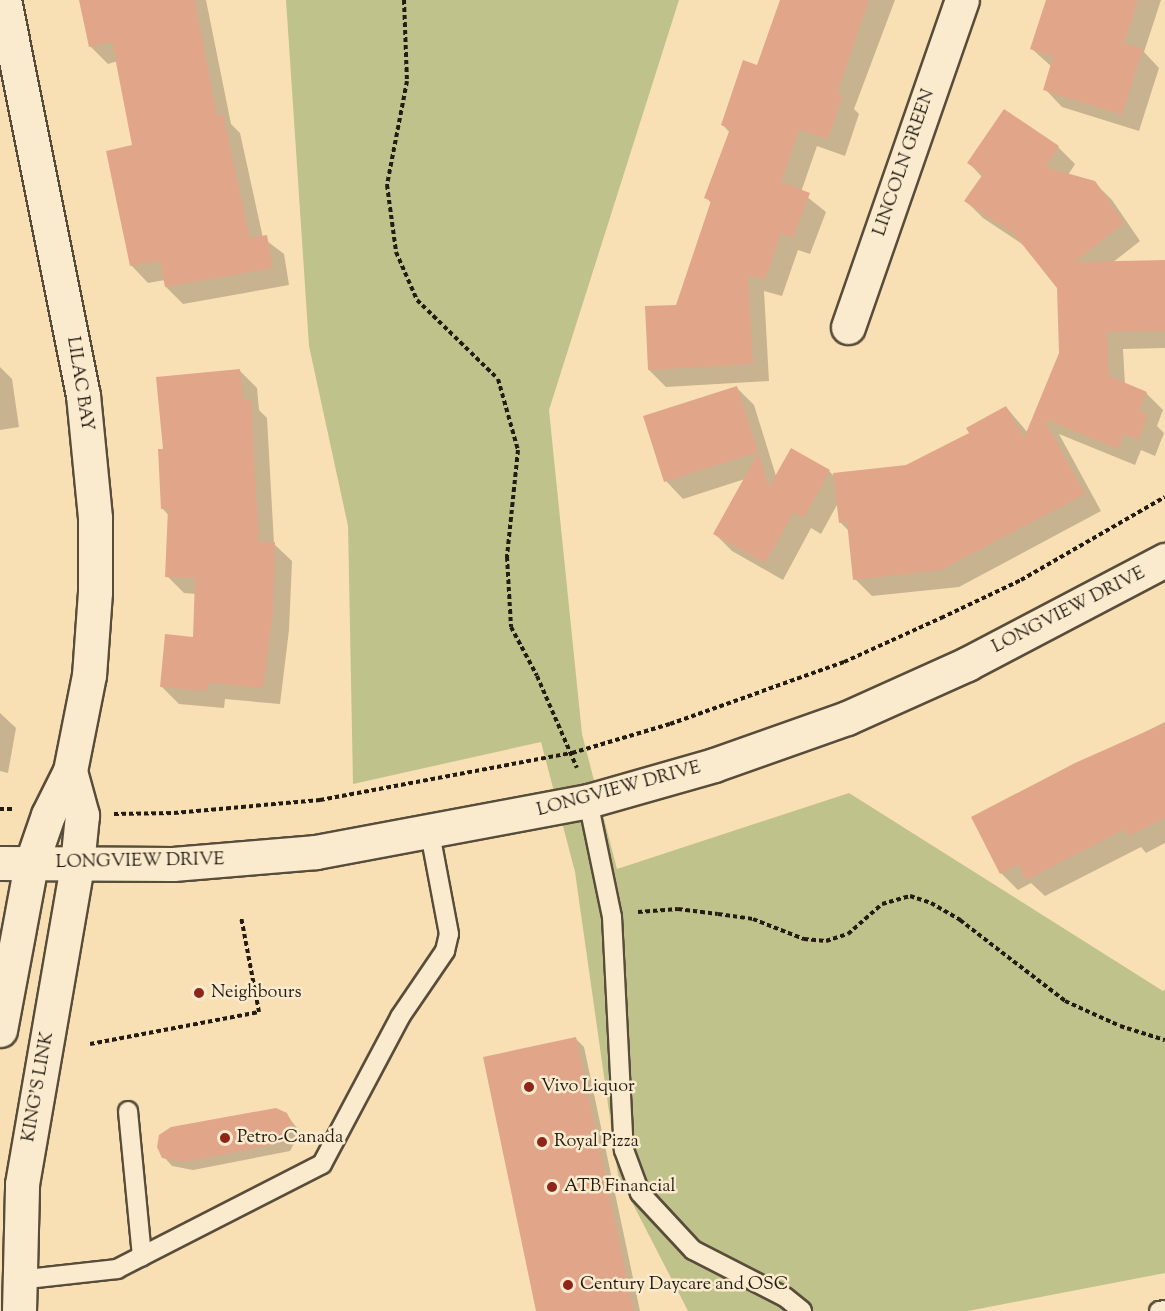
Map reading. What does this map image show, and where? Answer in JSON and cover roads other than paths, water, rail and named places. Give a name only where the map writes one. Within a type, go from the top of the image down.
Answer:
[{"type":"street","name":"LILAC BAY","points":[[4,0],[83,395],[90,455],[95,591],[89,675],[70,771],[48,815],[16,863]]},
{"type":"street","name":"LINCOLN GREEN","points":[[848,327],[962,0]]},
{"type":"street","name":"LONGVIEW DRIVE","points":[[16,863],[172,864],[247,858],[429,833],[588,801],[714,765],[847,718],[968,664],[1165,560]]},
{"type":"street","name":"LILAC BAY","points":[[70,771],[82,815],[77,864]]},
{"type":"street","points":[[0,1030],[16,863]]},
{"type":"street","name":"KING'S LINK","points":[[18,1296],[22,1184],[77,864]]},
{"type":"lane","points":[[588,801],[612,916],[624,1150],[640,1193],[693,1250],[785,1297],[802,1311]]},
{"type":"lane","points":[[18,1296],[117,1269],[322,1164],[400,1017],[445,951],[448,934],[429,833]]},
{"type":"lane","points":[[128,1111],[142,1256]]},
{"type":"lane","points":[[1159,1311],[1165,1310]]},
{"type":"place","name":"Neighbours","points":[[199,993]]},
{"type":"place","name":"Vivo Liquor","points":[[529,1087]]},
{"type":"place","name":"Petro-Canada","points":[[225,1138]]},
{"type":"place","name":"Royal Pizza","points":[[542,1142]]},
{"type":"place","name":"ATB Financial","points":[[552,1187]]},
{"type":"place","name":"Century Daycare and OSC","points":[[568,1285]]}]
